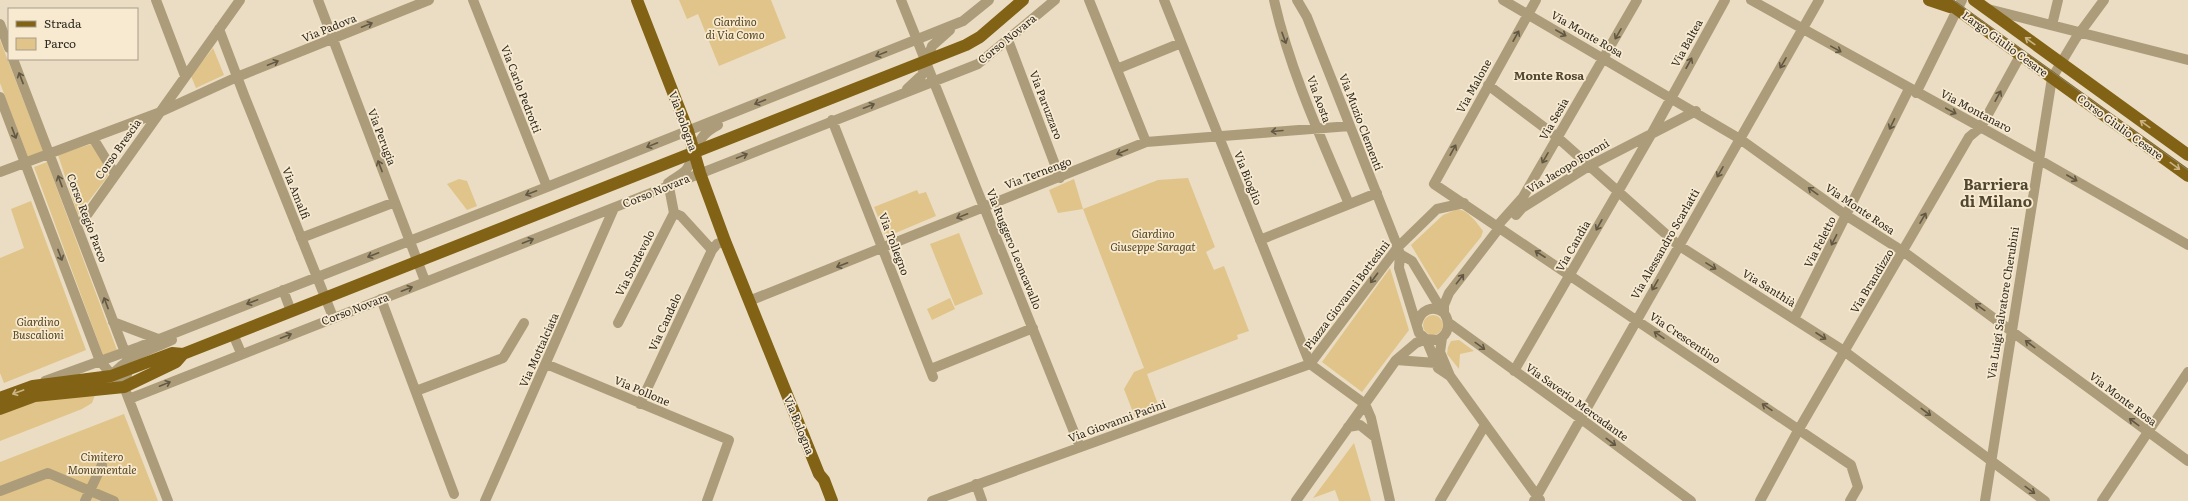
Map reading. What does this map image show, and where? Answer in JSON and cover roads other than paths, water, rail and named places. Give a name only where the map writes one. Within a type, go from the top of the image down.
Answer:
[{"type":"main road","name":"Corso Novara","points":[[0,398],[33,386],[111,376],[127,361],[172,354],[184,354],[966,45],[980,36],[1023,0]]},
{"type":"main road","name":"Largo Giulio Cesare","points":[[1929,0],[1960,5]]},
{"type":"main road","name":"Largo Giulio Cesare","points":[[1944,0],[1960,5],[2020,56],[2052,78]]},
{"type":"main road","name":"Largo Giulio Cesare","points":[[1974,0],[2062,64]]},
{"type":"main road","name":"Via Bologna","points":[[636,1],[688,131],[700,173],[725,241],[819,474],[824,480],[832,501]]},
{"type":"main road","name":"Corso Giulio Cesare","points":[[2062,64],[2188,154]]},
{"type":"main road","name":"Corso Giulio Cesare","points":[[2052,78],[2188,176]]},
{"type":"main road","name":"Corso Novara","points":[[0,409],[35,396],[124,387],[176,362],[184,354]]},
{"type":"main road","name":"Via Bologna","points":[[819,474],[818,482],[825,501]]},
{"type":"street","points":[[156,0],[185,76]]},
{"type":"street","points":[[185,76],[240,0]]},
{"type":"street","name":"Via Perugia","points":[[318,0],[331,39],[425,281]]},
{"type":"street","name":"Via Padova","points":[[158,113],[237,78],[430,0]]},
{"type":"street","name":"Via Carlo Pedrotti","points":[[473,0],[547,187]]},
{"type":"street","name":"Via Ruggero Leoncavallo","points":[[902,0],[1080,447]]},
{"type":"street","name":"Corso Novara","points":[[33,386],[100,361],[127,361],[158,339],[547,187],[963,21],[989,0]]},
{"type":"street","name":"Corso Novara","points":[[129,399],[241,353],[648,195],[832,120],[978,64],[1054,0]]},
{"type":"street","points":[[1089,0],[1146,142]]},
{"type":"street","name":"Via Bioglio","points":[[1164,0],[1217,136],[1310,364]]},
{"type":"street","name":"Via Aosta","points":[[1274,0],[1281,29],[1316,128],[1349,204]]},
{"type":"street","name":"Via Muzio Clementi","points":[[1297,0],[1307,16],[1399,250]]},
{"type":"street","name":"Via Monte Rosa","points":[[1503,0],[1604,57],[1696,111],[1740,139],[1847,216],[1904,252],[2188,461]]},
{"type":"street","name":"Via Malone","points":[[1464,203],[1434,184],[1536,0]]},
{"type":"street","name":"Via Sesia","points":[[1500,227],[1523,197],[1637,0]]},
{"type":"street","name":"Via Baltea","points":[[1652,133],[1670,97],[1725,0]]},
{"type":"street","name":"Via Montanaro","points":[[1751,0],[1802,30],[1981,127],[2188,245]]},
{"type":"street","name":"Via Alessandro Scarlatti","points":[[1537,499],[1580,418],[1819,0]]},
{"type":"street","points":[[2052,25],[2058,0]]},
{"type":"street","points":[[2104,0],[2081,33],[2188,60]]},
{"type":"street","name":"Via Feletto","points":[[1794,318],[1913,91],[1960,5]]},
{"type":"street","name":"Largo Giulio Cesare","points":[[1986,8],[2081,33],[2073,42],[2062,64]]},
{"type":"street","points":[[902,94],[922,75],[926,60],[935,42],[963,21]]},
{"type":"street","points":[[0,24],[8,45]]},
{"type":"street","name":"Via Amalfi","points":[[219,29],[237,78],[333,317]]},
{"type":"street","name":"Via Paruzzaro","points":[[1008,40],[1060,178]]},
{"type":"street","points":[[1117,69],[1181,43]]},
{"type":"street","name":"Via Brandizzo","points":[[1760,501],[1799,429],[1904,252],[1969,137],[1981,127],[2020,56]]},
{"type":"street","name":"Corso Regio Parco","points":[[13,60],[127,361]]},
{"type":"street","name":"Via Luigi Salvatore Cherubini","points":[[1985,501],[2052,78],[2062,64]]},
{"type":"street","name":"Corso Brescia","points":[[84,219],[185,76]]},
{"type":"street","name":"Via Santhià","points":[[1488,86],[1557,137],[1678,245],[1844,351],[2045,501]]},
{"type":"street","points":[[0,97],[100,361],[111,376],[124,387],[168,501]]},
{"type":"street","points":[[648,195],[684,171],[703,134],[738,111]]},
{"type":"street","name":"Via Jacopo Foroni","points":[[1500,227],[1522,208],[1589,166],[1696,111]]},
{"type":"street","points":[[0,172],[158,113]]},
{"type":"street","name":"Via Tollegno","points":[[832,120],[932,373],[1033,328]]},
{"type":"street","name":"Via Ternengo","points":[[749,301],[883,249],[1146,142],[1350,126]]},
{"type":"street","name":"Via Candia","points":[[1514,371],[1652,133]]},
{"type":"street","points":[[93,138],[115,174]]},
{"type":"street","points":[[668,187],[674,213],[680,216],[712,250],[717,244],[725,241]]},
{"type":"street","points":[[1260,240],[1376,193]]},
{"type":"street","points":[[301,238],[395,202]]},
{"type":"street","points":[[1417,324],[1418,319],[1424,311],[1429,309],[1442,312],[1449,293],[1500,227],[1464,203]]},
{"type":"street","name":"Piazza Giovanni Bottesini","points":[[1365,404],[1310,364],[1399,250],[1437,209],[1464,203]]},
{"type":"street","name":"Via Mottalciata","points":[[485,501],[614,208]]},
{"type":"street","name":"Via Sordevolo","points":[[618,323],[674,213]]},
{"type":"street","name":"Via Crescentino","points":[[1500,227],[1851,465],[1858,487],[1850,501]]},
{"type":"street","name":"Via Candelo","points":[[640,404],[712,250]]},
{"type":"street","name":"Piazza Giovanni Bottesini","points":[[1399,250],[1412,261],[1449,323]]},
{"type":"street","name":"Piazza Giovanni Bottesini","points":[[1399,250],[1399,268],[1419,333],[1426,339],[1436,363]]},
{"type":"street","points":[[282,290],[291,311]]},
{"type":"street","points":[[381,298],[454,494]]},
{"type":"street","points":[[124,387],[127,361],[135,355],[191,332],[214,317]]},
{"type":"street","points":[[113,322],[158,339]]},
{"type":"street","points":[[416,391],[503,358],[524,323]]},
{"type":"street","points":[[1449,323],[1448,329],[1442,338],[1440,352],[1450,376]]},
{"type":"street","name":"Via Saverio Mercadante","points":[[1449,323],[1580,418],[1677,497],[1691,501]]},
{"type":"street","points":[[233,334],[241,353]]},
{"type":"street","points":[[1296,501],[1396,360],[1416,343],[1426,339],[1434,341],[1442,338]]},
{"type":"street","points":[[1396,360],[1436,363],[1450,376],[1537,499]]},
{"type":"street","name":"Via Pollone","points":[[546,364],[729,440],[707,501]]},
{"type":"street","name":"Via Giovanni Pacini","points":[[932,501],[1310,364]]},
{"type":"street","points":[[2102,501],[2188,372]]},
{"type":"street","points":[[1365,404],[1375,437],[1390,501]]},
{"type":"street","points":[[1348,427],[1360,425],[1375,437]]},
{"type":"street","points":[[1440,501],[1485,425]]},
{"type":"street","points":[[85,501],[102,465]]},
{"type":"street","points":[[0,492],[48,473],[114,501]]},
{"type":"street","points":[[976,484],[982,501]]},
{"type":"tram line","points":[[1953,0],[2188,170]]},
{"type":"district","name":"Monte Rosa","points":[[1549,76]]},
{"type":"district","name":"Barriera di Milano","points":[[1996,194]]},
{"type":"park label","name":"Giardino di Via Como","points":[[735,28]]},
{"type":"park label","name":"Giardino Giuseppe Saragat","points":[[1153,240]]},
{"type":"park label","name":"Giardino Buscalioni","points":[[38,328]]},
{"type":"park label","name":"Cimitero Monumentale","points":[[102,463]]}]
